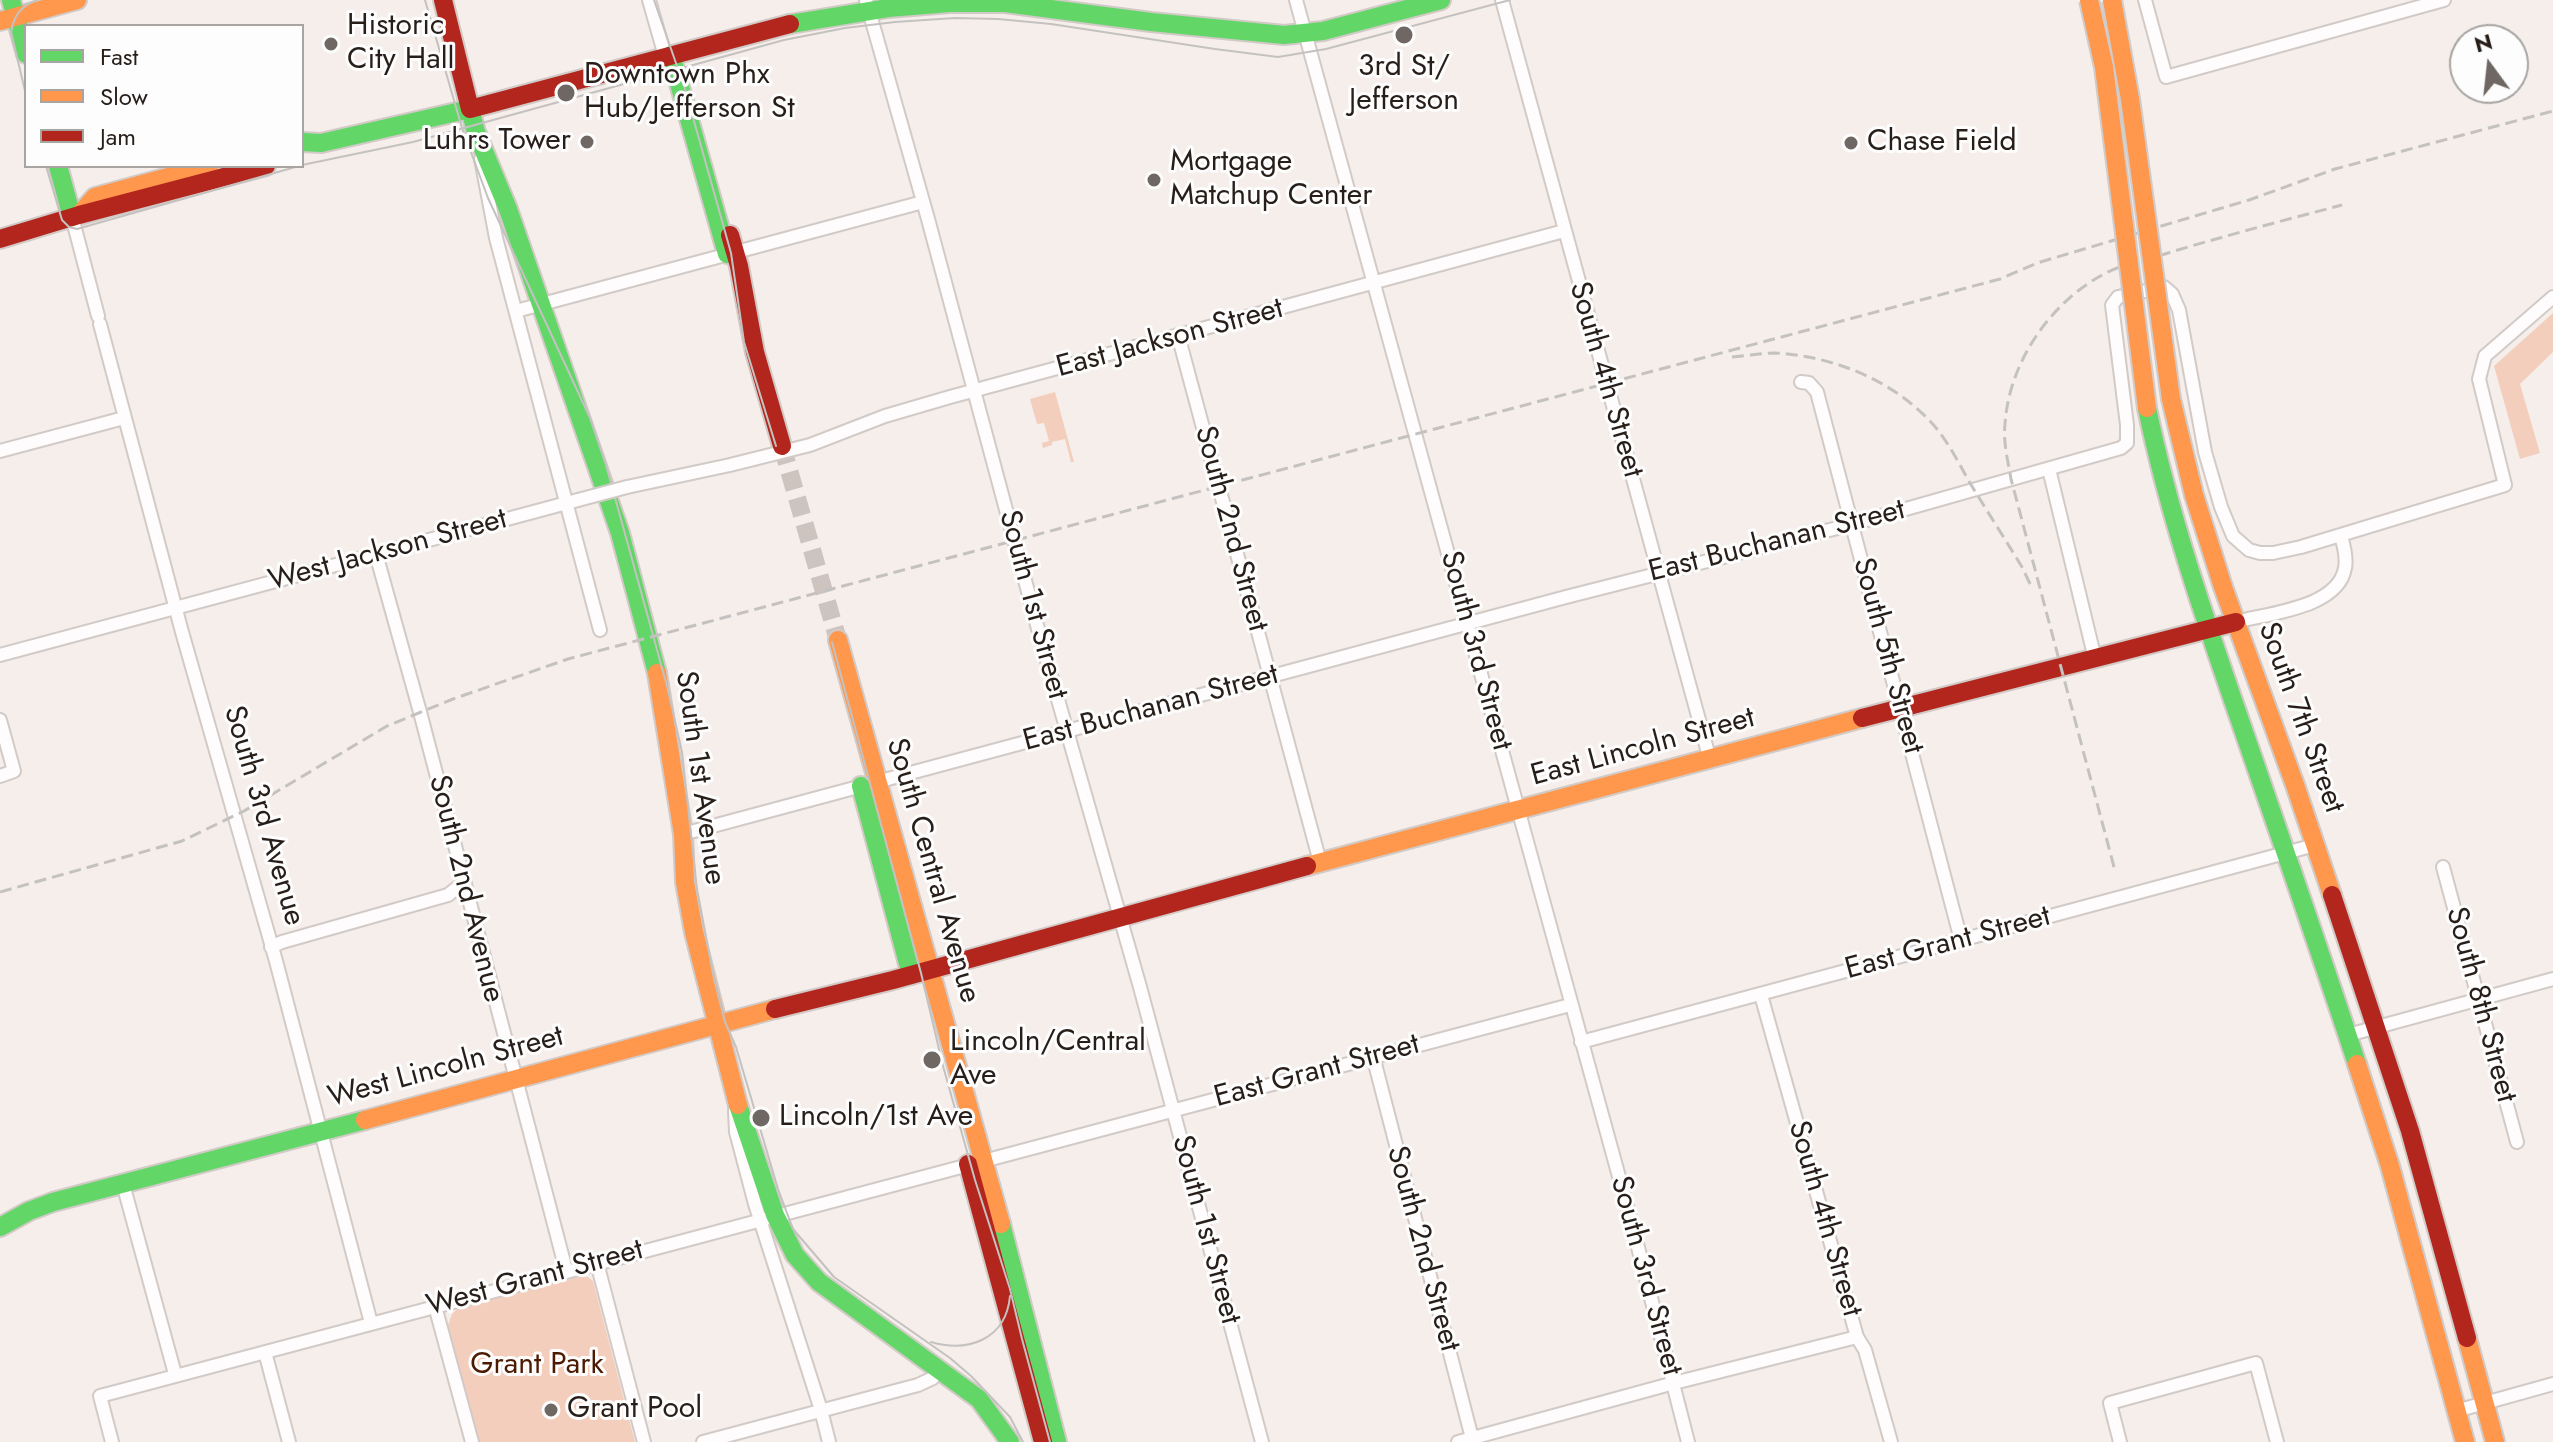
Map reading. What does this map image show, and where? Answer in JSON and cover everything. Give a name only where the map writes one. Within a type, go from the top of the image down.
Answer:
[{"type":"main road","points":[[24,49],[9,13],[77,0]]},
{"type":"main road","name":"South 1st Avenue","points":[[443,0],[476,132],[508,209],[620,533],[655,662],[683,834],[689,907],[733,1090],[768,1217]]},
{"type":"main road","points":[[311,143],[470,109],[867,5],[1005,3],[1075,6],[1260,35],[1305,33],[1441,0]]},
{"type":"main road","name":"South 7th Street","points":[[2089,0],[2104,67],[2147,408],[2159,467],[2208,629],[2386,1153],[2465,1442]]},
{"type":"main road","name":"South 7th Street","points":[[2112,0],[2132,115],[2152,281],[2171,399],[2194,495],[2377,1027],[2444,1248],[2495,1442]]},
{"type":"main road","points":[[671,54],[704,156],[780,449]]},
{"type":"main road","name":"South 3rd Avenue","points":[[59,168],[75,216]]},
{"type":"main road","points":[[75,216],[95,197],[202,168]]},
{"type":"main road","points":[[0,239],[259,168]]},
{"type":"main road","name":"East Lincoln Street","points":[[911,975],[1320,862],[2236,622]]},
{"type":"main road","name":"South Central Avenue","points":[[838,640],[870,784],[932,970],[974,1163],[1016,1277],[1057,1442]]},
{"type":"main road","points":[[870,784],[911,975]]},
{"type":"main road","name":"West Lincoln Street","points":[[0,1227],[53,1202],[911,975]]},
{"type":"main road","points":[[974,1163],[1043,1442]]},
{"type":"main road","points":[[768,1217],[819,1282],[979,1399],[1010,1442]]},
{"type":"main road","points":[[2415,1256],[2444,1248]]},
{"type":"street","points":[[649,0],[658,31],[671,54]]},
{"type":"street","name":"South 3rd Street","points":[[1296,0],[1688,1442]]},
{"type":"street","name":"South 4th Street","points":[[1502,0],[1710,760]]},
{"type":"street","points":[[2145,0],[2166,77],[2444,0]]},
{"type":"street","name":"South 1st Street","points":[[867,5],[1173,1109],[1262,1442]]},
{"type":"street","name":"South 1st Avenue","points":[[476,132],[496,238],[572,502],[600,630]]},
{"type":"street","points":[[516,311],[923,202]]},
{"type":"street","name":"South 3rd Avenue","points":[[75,216],[124,418],[271,947],[371,1323]]},
{"type":"street","name":"East Jackson Street","points":[[780,449],[810,445],[885,416],[1564,231]]},
{"type":"street","name":"East Buchanan Street","points":[[683,834],[1853,524],[2121,448],[2127,443],[2112,305],[2118,297],[2164,287],[2172,294],[2179,310],[2205,452],[2233,536],[2249,550],[2273,553],[2341,536]]},
{"type":"street","points":[[2341,536],[2505,485],[2479,379],[2485,356],[2553,297]]},
{"type":"street","name":"South 2nd Street","points":[[1178,335],[1320,862]]},
{"type":"street","name":"South 5th Street","points":[[1801,382],[1809,383],[1817,392],[1961,940]]},
{"type":"street","points":[[0,451],[124,418]]},
{"type":"street","name":"West Jackson Street","points":[[0,655],[780,449]]},
{"type":"street","points":[[2049,469],[2095,659]]},
{"type":"street","name":"East Lincoln Street","points":[[2236,622],[2316,601],[2332,592],[2341,581],[2346,566],[2341,536]]},
{"type":"street","name":"South 2nd Avenue","points":[[376,554],[566,1270]]},
{"type":"street","points":[[0,720],[14,771],[0,776]]},
{"type":"street","name":"East Grant Street","points":[[1581,1042],[2315,845]]},
{"type":"street","name":"South 8th Street","points":[[2443,867],[2517,1142]]},
{"type":"street","points":[[271,947],[448,895],[463,883]]},
{"type":"street","points":[[2348,1035],[2553,979]]},
{"type":"street","name":"South 4th Street","points":[[1761,995],[1857,1337],[1865,1350],[1891,1442]]},
{"type":"street","name":"East Grant Street","points":[[974,1163],[1570,1005]]},
{"type":"street","name":"South 2nd Street","points":[[1373,1056],[1472,1440]]},
{"type":"street","name":"West Grant Street","points":[[112,1442],[100,1396],[974,1163]]},
{"type":"street","points":[[123,1184],[175,1374]]},
{"type":"street","points":[[768,1217],[829,1442]]},
{"type":"street","points":[[597,1263],[644,1442]]},
{"type":"street","points":[[435,1306],[472,1442]]},
{"type":"street","points":[[1458,1442],[1857,1337]]},
{"type":"street","points":[[265,1352],[289,1442]]},
{"type":"street","points":[[2120,1442],[2110,1403],[2256,1363],[2277,1442]]},
{"type":"street","points":[[703,1442],[918,1385],[933,1378],[939,1368]]},
{"type":"street","points":[[2456,1411],[2553,1384]]},
{"type":"green space","points":[[2553,313],[2553,352],[2520,384],[2540,453],[2520,459],[2494,366]]},
{"type":"green space","points":[[1055,392],[1074,462],[1071,462],[1065,439],[1043,448],[1042,443],[1049,441],[1044,423],[1037,424],[1030,399]]},
{"type":"green space","name":"Grant Park","points":[[582,1276],[593,1281],[635,1442],[479,1442],[448,1325],[452,1314],[457,1309]]},
{"type":"tunnel","points":[[782,446],[838,640]]},
{"type":"tram line","points":[[24,87],[11,32],[19,12],[37,0]]},
{"type":"tram line","points":[[425,0],[462,128],[488,198],[590,418],[606,465],[682,752],[697,889],[714,979],[725,1022],[736,1047],[793,1229],[834,1277],[971,1376],[1010,1417],[1023,1442]]},
{"type":"tram line","points":[[654,0],[685,89],[731,253],[744,342],[776,446]]},
{"type":"tram line","points":[[304,165],[413,142],[784,40],[845,28],[955,18],[998,19],[1278,57],[1326,49],[1510,0]]},
{"type":"tram line","points":[[47,168],[62,220],[69,227],[77,229],[292,168]]},
{"type":"tram line","points":[[832,642],[943,1066],[1010,1289],[1050,1442]]},
{"type":"tram line","points":[[931,1342],[959,1346],[983,1339],[1001,1323],[1010,1296]]},
{"type":"railway","points":[[0,892],[182,841],[244,811],[387,726],[453,699],[568,659],[2000,279],[2037,263],[2249,200],[2335,169],[2553,111]]},
{"type":"railway","points":[[2114,867],[2011,479],[2005,431],[2008,401],[2015,378],[2024,356],[2051,317],[2086,285],[2106,273],[2138,261],[2342,205]]},
{"type":"railway","points":[[1732,357],[1775,353],[1818,359],[1859,372],[1914,406],[1947,443],[2032,588]]},
{"type":"traffic: fast","points":[[11,0],[24,47]]},
{"type":"traffic: fast","points":[[790,24],[888,8],[1005,3],[1284,35],[1323,31],[1441,0]]},
{"type":"traffic: fast","points":[[671,55],[727,254]]},
{"type":"traffic: fast","points":[[304,142],[321,143],[470,109],[476,132],[508,209],[620,533],[657,673]]},
{"type":"traffic: fast","points":[[59,168],[72,217]]},
{"type":"traffic: fast","points":[[2147,408],[2167,491],[2217,655],[2357,1064]]},
{"type":"traffic: fast","points":[[861,786],[911,975]]},
{"type":"traffic: fast","points":[[738,1105],[775,1215],[795,1255],[819,1282],[979,1399],[1010,1442]]},
{"type":"traffic: fast","points":[[0,1227],[53,1202],[365,1120]]},
{"type":"traffic: fast","points":[[1001,1224],[1057,1442]]},
{"type":"traffic: slow","points":[[0,21],[77,0]]},
{"type":"traffic: slow","points":[[2089,0],[2104,67],[2147,408]]},
{"type":"traffic: slow","points":[[2112,0],[2130,99],[2171,399]]},
{"type":"traffic: slow","points":[[79,215],[95,197],[202,168]]},
{"type":"traffic: slow","points":[[2171,399],[2194,495],[2223,587],[2332,895]]},
{"type":"traffic: slow","points":[[838,640],[1001,1224]]},
{"type":"traffic: slow","points":[[657,673],[683,834],[685,882],[694,932],[738,1105]]},
{"type":"traffic: slow","points":[[1307,866],[1862,718]]},
{"type":"traffic: slow","points":[[365,1120],[775,1009]]},
{"type":"traffic: slow","points":[[2357,1064],[2390,1166],[2465,1442]]},
{"type":"traffic: slow","points":[[2467,1338],[2495,1442]]},
{"type":"traffic: jam","points":[[443,0],[470,109],[790,24]]},
{"type":"traffic: jam","points":[[0,239],[258,168]]},
{"type":"traffic: jam","points":[[730,235],[755,352],[782,446]]},
{"type":"traffic: jam","points":[[1862,718],[2236,622]]},
{"type":"traffic: jam","points":[[775,1009],[893,980],[1307,866]]},
{"type":"traffic: jam","points":[[2332,895],[2410,1131],[2467,1338]]},
{"type":"traffic: jam","points":[[968,1164],[1043,1442]]},
{"type":"place","name":"3rd St/ Jefferson","points":[[1404,35]]},
{"type":"place","name":"Historic City Hall","points":[[331,44]]},
{"type":"place","name":"Downtown Phx Hub/Jefferson St","points":[[566,93]]},
{"type":"place","name":"Luhrs Tower","points":[[587,142]]},
{"type":"place","name":"Chase Field","points":[[1851,143]]},
{"type":"place","name":"Mortgage Matchup Center","points":[[1154,180]]},
{"type":"place","name":"Lincoln/Central Ave","points":[[932,1060]]},
{"type":"place","name":"Lincoln/1st Ave","points":[[761,1118]]},
{"type":"place","name":"Grant Pool","points":[[551,1410]]}]
